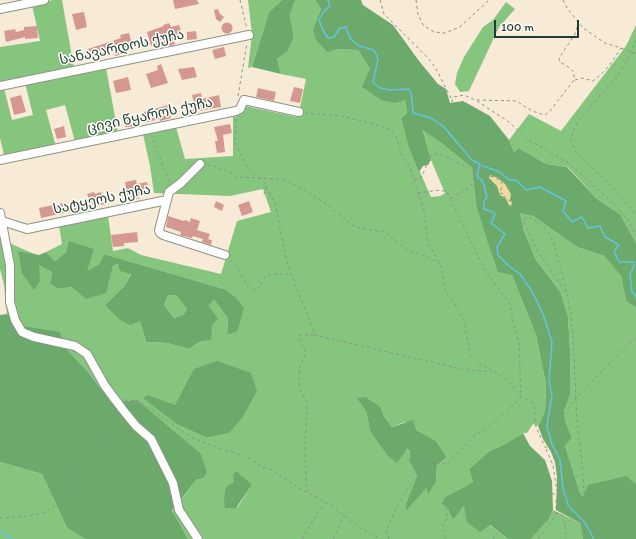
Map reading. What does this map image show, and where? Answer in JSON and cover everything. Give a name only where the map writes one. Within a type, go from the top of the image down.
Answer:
[{"type":"street","points":[[0,9],[44,0]]},
{"type":"street","name":"სანავარდოს ქუჩა","points":[[0,86],[249,35]]},
{"type":"street","name":"ცივი წყაროს ქუჩა","points":[[0,160],[236,111],[240,109],[244,100],[299,112]]},
{"type":"street","name":"სატყეოს ქუჩა","points":[[1,217],[27,229],[168,196],[200,164]]},
{"type":"street","points":[[168,196],[159,230],[160,233],[225,254]]},
{"type":"street","points":[[1,217],[10,265],[10,302],[15,320],[22,332],[34,337],[75,346],[87,354],[114,399],[136,426],[151,439],[173,483],[179,510],[198,539]]},
{"type":"path","points":[[240,0],[249,35],[236,111],[235,144],[248,168],[265,183],[275,203],[287,263],[315,335]]},
{"type":"path","points":[[380,0],[384,14],[428,58],[434,67],[452,100],[452,107],[456,117],[482,161],[481,169]]},
{"type":"path","points":[[416,0],[418,14],[423,25],[434,32],[445,33],[460,27],[489,0]]},
{"type":"path","points":[[563,0],[578,24],[605,43],[636,54]]},
{"type":"path","points":[[475,100],[517,101],[535,112],[545,115],[550,111],[574,80],[574,72],[560,62],[559,58],[575,34],[578,24]]},
{"type":"path","points":[[636,40],[629,57],[618,75],[579,120],[573,131],[571,141],[574,151],[614,189],[636,215]]},
{"type":"path","points":[[574,80],[582,78],[593,81],[609,66],[621,48]]},
{"type":"path","points":[[452,100],[454,97],[459,95],[464,95],[475,100],[509,122],[527,139],[567,162],[611,201],[628,220],[636,235]]},
{"type":"path","points":[[299,112],[341,116],[390,129],[397,138],[401,153],[410,168],[425,214],[427,240],[441,265],[446,293],[458,309],[464,321],[470,354],[478,362],[508,382],[521,397],[532,402],[534,406],[536,427],[553,466],[556,485],[560,493],[565,497],[569,492],[572,480],[582,473]]},
{"type":"path","points":[[154,140],[172,186],[168,196]]},
{"type":"path","points":[[413,179],[421,178],[426,167],[427,160],[433,154],[447,157],[473,170],[478,171],[481,169],[486,171],[489,176],[501,181],[502,185],[500,193],[504,194],[504,197],[513,204],[524,221],[536,249],[567,294]]},
{"type":"path","points":[[200,164],[214,166],[228,171],[237,177],[285,180],[303,189],[329,206],[352,224],[360,228],[384,232],[408,250],[431,258],[441,265]]},
{"type":"path","points":[[451,199],[470,186],[474,180],[473,170]]},
{"type":"path","points":[[264,194],[266,187]]},
{"type":"path","points":[[418,193],[440,190],[447,192],[484,269],[510,304],[519,343],[521,397]]},
{"type":"path","points":[[524,221],[526,217],[530,217],[539,223],[546,229],[554,243],[571,316],[575,400],[585,502],[583,521],[572,519],[565,525]]},
{"type":"path","points":[[225,254],[239,269],[246,283],[252,289],[256,290],[260,287],[266,276],[291,274]]},
{"type":"path","points":[[309,492],[306,482],[305,446],[307,403],[299,384],[300,365],[305,356],[305,349],[298,339],[300,335],[315,335],[461,369],[492,372]]},
{"type":"path","points":[[545,447],[552,450],[555,449],[559,424],[575,400],[624,346],[636,338]]},
{"type":"path","points":[[389,539],[386,530],[400,501],[415,478],[424,460],[448,464],[475,435],[486,428],[521,397]]},
{"type":"path","points":[[114,399],[139,401],[195,439],[247,457],[262,467],[272,470],[299,488],[327,502],[358,527],[380,539]]},
{"type":"path","points":[[0,518],[28,516],[45,512],[53,507],[76,484],[78,467],[110,432],[119,426]]},
{"type":"path","points":[[493,539],[515,508],[526,499],[533,490],[539,488],[559,496]]},
{"type":"path","points":[[538,539],[554,518],[556,513],[556,501],[560,493]]},
{"type":"path","points":[[445,501],[447,519],[443,524],[443,531],[446,539]]},
{"type":"path","points":[[302,539],[317,514],[327,502]]},
{"type":"path","points":[[556,513],[562,514],[565,525],[566,539]]},
{"type":"path","points":[[333,539],[344,515]]},
{"type":"green space","points":[[53,0],[62,0],[74,68],[0,83],[0,47],[40,41],[32,5]]},
{"type":"green space","points":[[248,0],[282,0],[269,12],[252,67],[248,68],[252,34]]},
{"type":"green space","points":[[282,0],[296,0],[290,16],[294,37],[288,51],[277,59],[281,74],[252,67],[269,12]]},
{"type":"green space","points":[[296,0],[315,0],[321,9],[313,29],[327,51],[338,49],[358,50],[370,69],[405,100],[407,113],[401,118],[408,145],[431,197],[440,196],[445,193],[431,160],[423,129],[472,168],[476,204],[512,275],[536,335],[546,384],[545,411],[538,426],[533,424],[527,433],[523,433],[488,452],[469,469],[473,482],[445,497],[447,507],[453,520],[464,506],[508,539],[188,539],[172,512],[196,480],[204,478],[207,473],[137,400],[111,402],[88,372],[63,345],[22,326],[7,314],[4,285],[0,269],[0,224],[9,243],[39,256],[18,251],[52,272],[50,284],[58,289],[72,287],[105,293],[113,266],[119,264],[131,273],[125,285],[105,305],[140,321],[146,342],[167,343],[189,349],[199,342],[211,340],[209,306],[214,300],[228,318],[227,335],[237,332],[224,289],[104,254],[99,264],[86,272],[70,241],[66,252],[55,261],[46,252],[62,244],[59,225],[108,216],[113,251],[128,248],[141,255],[221,274],[237,221],[271,212],[263,189],[230,196],[154,193],[143,134],[176,127],[185,159],[233,156],[233,116],[235,117],[239,114],[245,106],[297,117],[306,79],[281,74],[277,59],[288,51],[294,37],[290,16]],"holes":[[[148,395],[175,406],[229,433],[207,438],[178,425]],[[366,397],[380,406],[384,416],[392,427],[405,422],[416,430],[435,440],[447,457],[437,465],[436,482],[428,493],[426,488],[406,503],[417,476],[409,461],[410,451],[370,431],[366,411]],[[234,482],[252,485],[237,508],[226,488]]]},
{"type":"green space","points":[[315,0],[361,0],[363,5],[393,25],[438,84],[446,89],[450,103],[463,101],[490,116],[509,140],[514,152],[519,148],[546,164],[567,167],[597,199],[620,214],[636,243],[636,308],[626,301],[622,277],[604,256],[577,247],[533,216],[520,213],[524,231],[536,260],[561,293],[568,317],[570,395],[564,412],[565,420],[572,438],[565,446],[580,493],[583,497],[588,485],[626,476],[636,484],[636,539],[583,539],[580,523],[556,510],[557,477],[555,462],[538,426],[545,411],[546,384],[536,335],[512,275],[498,272],[476,204],[472,168],[423,130],[431,160],[428,165],[423,166],[419,172],[408,145],[401,118],[407,113],[405,100],[395,103],[381,100],[362,87],[370,69],[358,50],[338,49],[327,52],[316,40],[313,29],[321,9]]},
{"type":"green space","points":[[506,2],[515,9],[499,27],[469,91],[460,92],[455,84],[457,73],[464,57],[483,27],[493,20]]},
{"type":"green space","points":[[636,25],[636,243],[620,214],[597,199],[568,167],[546,164],[519,148],[514,152],[509,140],[529,114],[561,131],[626,46]]},
{"type":"green space","points":[[106,68],[118,133],[75,142],[65,105],[46,110],[56,147],[4,155],[0,138],[0,89],[4,88],[12,120],[33,115],[25,83]]},
{"type":"green space","points":[[520,212],[533,216],[577,247],[604,256],[623,277],[626,301],[636,308],[636,484],[634,483],[583,497],[580,493],[565,446],[572,438],[565,420],[564,412],[570,395],[568,317],[561,293],[536,260],[524,231]]},
{"type":"green space","points":[[69,241],[94,249],[87,271],[99,264],[104,254],[224,289],[235,297],[244,308],[237,332],[227,335],[228,318],[214,300],[209,306],[218,319],[212,325],[211,340],[199,342],[189,349],[167,343],[146,342],[140,321],[130,325],[119,319],[105,305],[125,285],[131,274],[120,271],[118,264],[113,266],[106,293],[86,299],[72,287],[58,289],[50,284],[52,272],[39,265],[40,281],[34,290],[22,273],[18,251],[39,255],[46,252],[55,261],[66,252]],"holes":[[[168,295],[177,296],[187,309],[183,315],[174,318],[164,305]]]},
{"type":"green space","points":[[168,295],[177,296],[187,309],[183,315],[174,318],[164,305]]},
{"type":"green space","points":[[7,314],[22,326],[60,332],[63,345],[88,372],[111,402],[137,400],[201,454],[207,473],[204,478],[196,480],[172,511],[188,539],[85,539],[67,528],[42,474],[0,462],[0,315]]},
{"type":"green space","points":[[217,361],[251,373],[257,391],[242,418],[229,433],[207,438],[178,425],[143,398],[148,395],[175,405],[194,369]]},
{"type":"green space","points":[[366,397],[380,406],[384,416],[392,427],[413,420],[416,430],[435,440],[447,457],[437,465],[436,482],[428,494],[426,488],[406,511],[406,503],[417,476],[409,461],[410,451],[407,449],[397,463],[388,456],[370,431],[366,411],[357,398]]},
{"type":"green space","points":[[523,433],[530,446],[545,460],[552,481],[553,510],[549,519],[531,539],[508,539],[490,525],[480,532],[467,522],[464,506],[453,520],[447,507],[442,504],[445,497],[473,482],[469,469],[488,452]]},
{"type":"green space","points":[[0,462],[42,474],[67,528],[85,539],[0,539]]},
{"type":"green space","points":[[236,471],[252,485],[236,508],[225,508],[224,497],[226,487],[234,482],[233,475]]},
{"type":"green space","points":[[553,510],[580,523],[583,539],[531,539],[549,519]]},
{"type":"sand","points":[[490,175],[498,178],[505,184],[511,194],[511,206],[506,199],[500,195],[497,186],[489,178]]},
{"type":"building","points":[[173,0],[197,0],[199,4],[175,9]]},
{"type":"building","points":[[218,9],[220,14],[224,17],[220,22],[216,19],[214,10]]},
{"type":"building","points":[[84,12],[87,27],[76,30],[72,14]]},
{"type":"building","points":[[169,23],[171,27],[179,25],[182,33],[173,36],[175,44],[170,46],[168,42],[151,46],[147,32]]},
{"type":"building","points":[[225,23],[229,23],[231,24],[231,32],[225,33],[222,30],[222,26]]},
{"type":"building","points":[[37,26],[38,38],[25,39],[25,37],[6,42],[4,31],[15,29],[16,32],[24,30],[24,27]]},
{"type":"building","points":[[196,31],[197,39],[187,40],[187,32]]},
{"type":"building","points":[[129,33],[133,49],[115,56],[113,51],[90,58],[88,49],[121,38],[120,35]]},
{"type":"building","points":[[224,47],[226,56],[215,59],[212,50]]},
{"type":"building","points":[[161,64],[168,83],[151,88],[146,74],[158,70],[157,66]]},
{"type":"building","points":[[194,67],[197,77],[182,80],[178,69]]},
{"type":"building","points":[[128,77],[131,90],[116,93],[113,81]]},
{"type":"building","points":[[294,87],[303,89],[300,103],[290,101]]},
{"type":"building","points":[[258,88],[276,92],[274,101],[256,97]]},
{"type":"building","points":[[201,93],[202,99],[219,95],[221,107],[192,112],[190,105],[194,104],[192,95]]},
{"type":"building","points":[[21,95],[26,112],[14,115],[10,98]]},
{"type":"building","points":[[168,105],[171,118],[147,122],[144,112]]},
{"type":"building","points":[[137,117],[139,126],[125,127],[124,120]]},
{"type":"building","points":[[230,124],[232,133],[223,135],[225,152],[217,153],[215,141],[218,141],[214,127]]},
{"type":"building","points":[[64,126],[66,137],[57,139],[54,129]]},
{"type":"building","points":[[136,180],[137,184],[147,182],[150,193],[139,196],[140,198],[128,200],[125,182]]},
{"type":"building","points":[[94,192],[95,194],[101,192],[105,204],[97,206],[97,203],[91,205],[87,194]]},
{"type":"building","points":[[216,201],[224,205],[222,211],[214,207]]},
{"type":"building","points":[[249,201],[253,212],[242,216],[238,205]]},
{"type":"building","points":[[63,203],[64,206],[76,203],[77,210],[41,218],[39,208]]},
{"type":"building","points":[[168,216],[190,222],[191,218],[200,221],[197,230],[210,234],[208,239],[212,240],[211,245],[202,242],[203,239],[193,236],[192,238],[180,235],[181,232],[166,227]]},
{"type":"building","points":[[137,232],[138,242],[124,243],[124,246],[113,247],[111,235]]},
{"type":"waterway","points":[[328,0],[330,6],[324,11],[319,20],[328,38],[334,37],[340,28],[346,27],[350,38],[359,46],[374,50],[378,59],[373,82],[380,88],[390,90],[409,89],[411,93],[413,113],[431,118],[443,126],[472,160],[480,164],[477,176],[483,182],[487,197],[484,201],[484,209],[493,212],[495,215],[491,223],[505,234],[497,247],[498,255],[510,267],[520,274],[533,293],[543,314],[552,342],[549,381],[552,396],[547,427],[552,444],[560,460],[563,488],[568,505],[585,523],[593,539]]},
{"type":"waterway","points":[[480,165],[500,172],[509,180],[516,180],[526,190],[540,187],[566,201],[563,211],[572,222],[582,217],[588,228],[600,226],[605,237],[619,245],[614,251],[619,262],[634,262],[634,266],[630,274],[632,292],[636,297]]},
{"type":"waterway","points":[[0,530],[11,539]]}]
